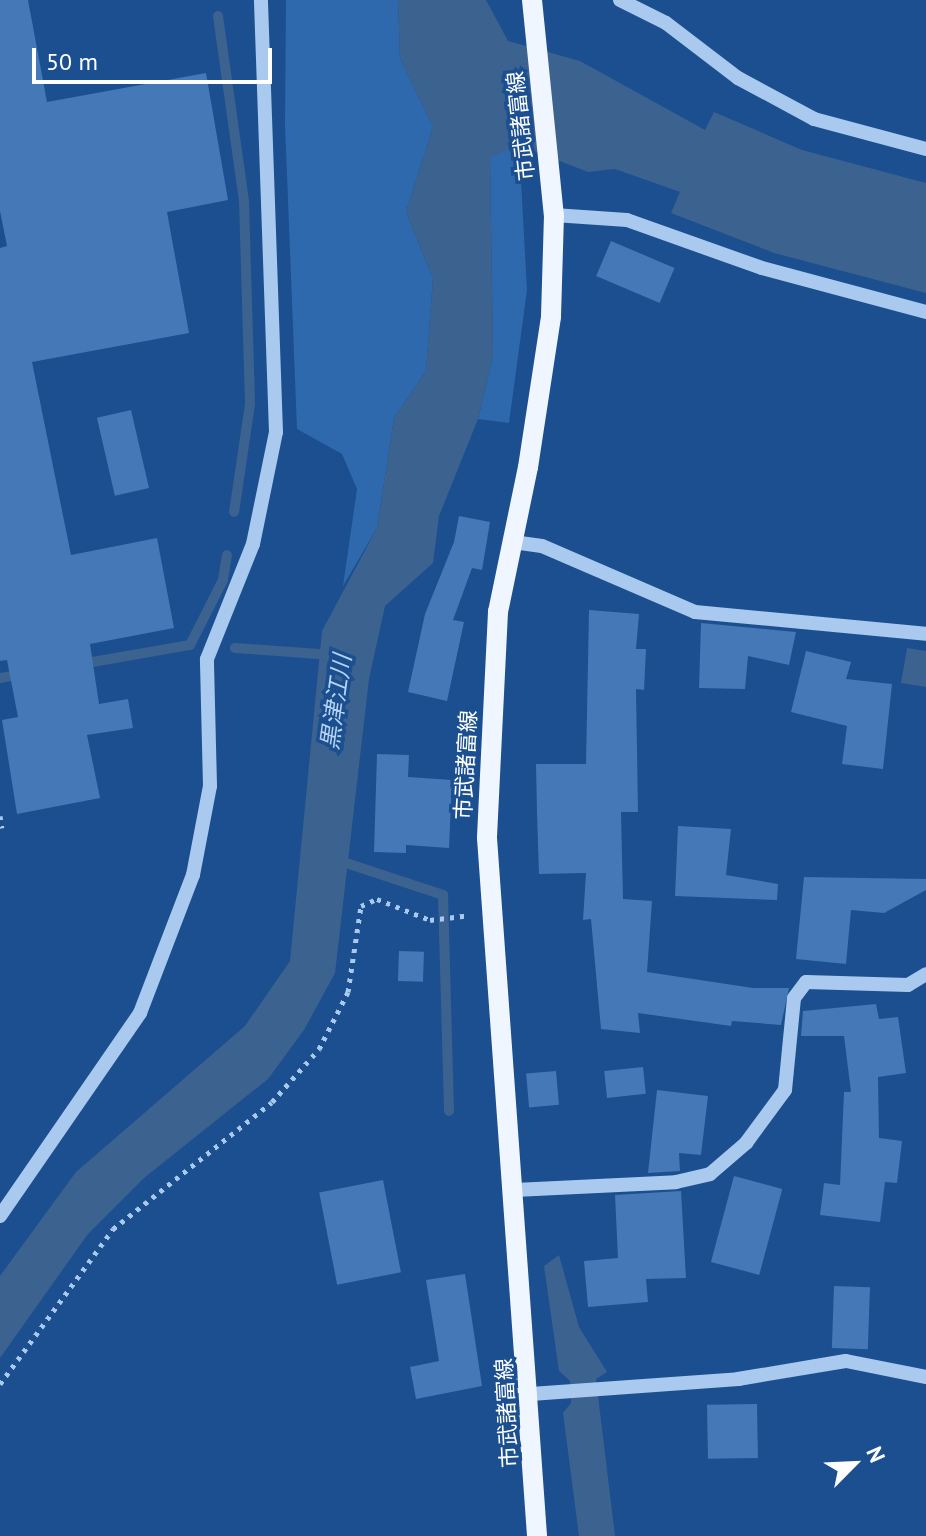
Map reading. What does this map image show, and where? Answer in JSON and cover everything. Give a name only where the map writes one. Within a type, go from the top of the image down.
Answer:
[{"type":"main road","name":"市武諸富線","points":[[532,4],[554,215],[551,317],[498,612],[487,838],[531,1394],[537,1536]]},
{"type":"street","points":[[0,1216],[140,1013],[193,875],[210,786],[207,659],[253,544],[276,432],[261,0]]},
{"type":"street","points":[[620,0],[666,23],[738,78],[814,119],[926,149]]},
{"type":"street","points":[[554,215],[627,220],[762,268],[926,312]]},
{"type":"street","points":[[513,542],[542,546],[695,612],[926,634]]},
{"type":"street","points":[[515,1190],[676,1182],[710,1174],[746,1143],[785,1090],[794,998],[806,982],[908,985],[926,974]]},
{"type":"street","points":[[531,1394],[738,1379],[846,1361],[926,1377]]},
{"type":"path","points":[[0,816],[2,828]]},
{"type":"path","points":[[0,1384],[113,1229],[272,1102],[319,1049],[348,992],[361,906],[377,899],[430,920],[452,921]]},
{"type":"shaded area","points":[[286,0],[398,0],[400,58],[433,127],[406,212],[433,279],[426,371],[394,418],[377,528],[343,586],[357,489],[342,454],[297,429],[285,124]]},
{"type":"shaded area","points":[[519,144],[527,290],[509,423],[478,419],[493,357],[490,157]]},
{"type":"water","name":"黒津江川","points":[[398,0],[486,0],[508,41],[580,61],[705,130],[714,112],[802,150],[926,183],[926,293],[774,253],[671,213],[680,192],[615,169],[588,172],[519,145],[490,157],[493,357],[478,419],[439,516],[433,563],[385,606],[369,679],[335,973],[304,1030],[268,1079],[144,1178],[88,1234],[0,1358],[0,1276],[76,1172],[245,1026],[290,961],[322,631],[377,528],[394,418],[426,371],[433,279],[406,212],[433,127],[400,58]]},
{"type":"water","points":[[907,648],[926,651],[926,687],[901,683]]},
{"type":"water","points":[[559,1255],[579,1327],[607,1372],[596,1379],[615,1536],[579,1536],[563,1413],[571,1403],[570,1381],[559,1371],[544,1266]]},
{"type":"building","points":[[0,0],[28,0],[47,102],[206,73],[228,200],[167,212],[189,333],[32,362],[71,555],[157,538],[174,628],[90,644],[99,704],[128,699],[133,728],[87,735],[100,798],[17,814],[2,720],[18,717],[7,660],[0,661],[0,248],[7,246],[0,211]]},
{"type":"building","points":[[611,241],[675,268],[660,303],[596,276]]},
{"type":"building","points":[[131,410],[149,488],[115,496],[97,418]]},
{"type":"building","points":[[459,516],[490,522],[482,570],[472,568],[453,620],[464,622],[447,701],[408,692],[425,614],[454,542]]},
{"type":"building","points":[[589,610],[639,614],[636,649],[646,649],[644,690],[636,689],[638,812],[621,812],[623,899],[652,901],[647,972],[753,988],[789,988],[781,1025],[732,1021],[731,1026],[638,1013],[640,1033],[601,1029],[591,919],[583,920],[586,873],[539,874],[537,813],[536,764],[586,764]]},
{"type":"building","points":[[701,623],[796,632],[789,665],[748,656],[745,689],[699,688]]},
{"type":"building","points":[[806,651],[851,662],[846,679],[892,684],[883,769],[842,764],[847,726],[791,712]]},
{"type":"building","points":[[377,754],[409,755],[408,777],[452,780],[449,848],[406,845],[406,853],[374,852]]},
{"type":"building","points":[[678,826],[731,829],[726,875],[778,884],[777,900],[675,896]]},
{"type":"building","points":[[804,877],[926,879],[926,890],[884,913],[851,910],[846,964],[796,959]]},
{"type":"building","points":[[399,951],[424,952],[423,982],[398,981]]},
{"type":"building","points":[[876,1004],[879,1019],[898,1017],[906,1073],[878,1077],[879,1138],[902,1141],[897,1183],[885,1182],[880,1222],[820,1215],[824,1183],[840,1185],[844,1092],[851,1092],[844,1036],[801,1036],[803,1011]]},
{"type":"building","points":[[643,1067],[646,1094],[607,1098],[604,1071]]},
{"type":"building","points":[[556,1071],[559,1105],[529,1107],[526,1074]]},
{"type":"building","points":[[657,1090],[708,1096],[701,1155],[679,1153],[680,1171],[648,1173]]},
{"type":"building","points":[[734,1176],[782,1189],[759,1275],[711,1262]]},
{"type":"building","points":[[383,1180],[401,1272],[337,1285],[319,1192]]},
{"type":"building","points":[[681,1191],[686,1278],[646,1279],[648,1302],[588,1307],[584,1261],[618,1258],[615,1195]]},
{"type":"building","points":[[465,1274],[482,1386],[416,1399],[410,1367],[439,1361],[426,1280]]},
{"type":"building","points":[[834,1286],[870,1287],[868,1349],[832,1348]]},
{"type":"building","points":[[757,1404],[758,1458],[708,1459],[707,1405]]},
{"type":"waterway","points":[[218,16],[244,201],[250,404],[234,512]]},
{"type":"waterway","points":[[81,664],[190,645],[223,580],[227,555]]},
{"type":"waterway","name":"黒津江川","points":[[235,648],[332,655]]},
{"type":"waterway","points":[[0,678],[22,674]]},
{"type":"waterway","points":[[334,859],[443,895],[449,1111]]}]
